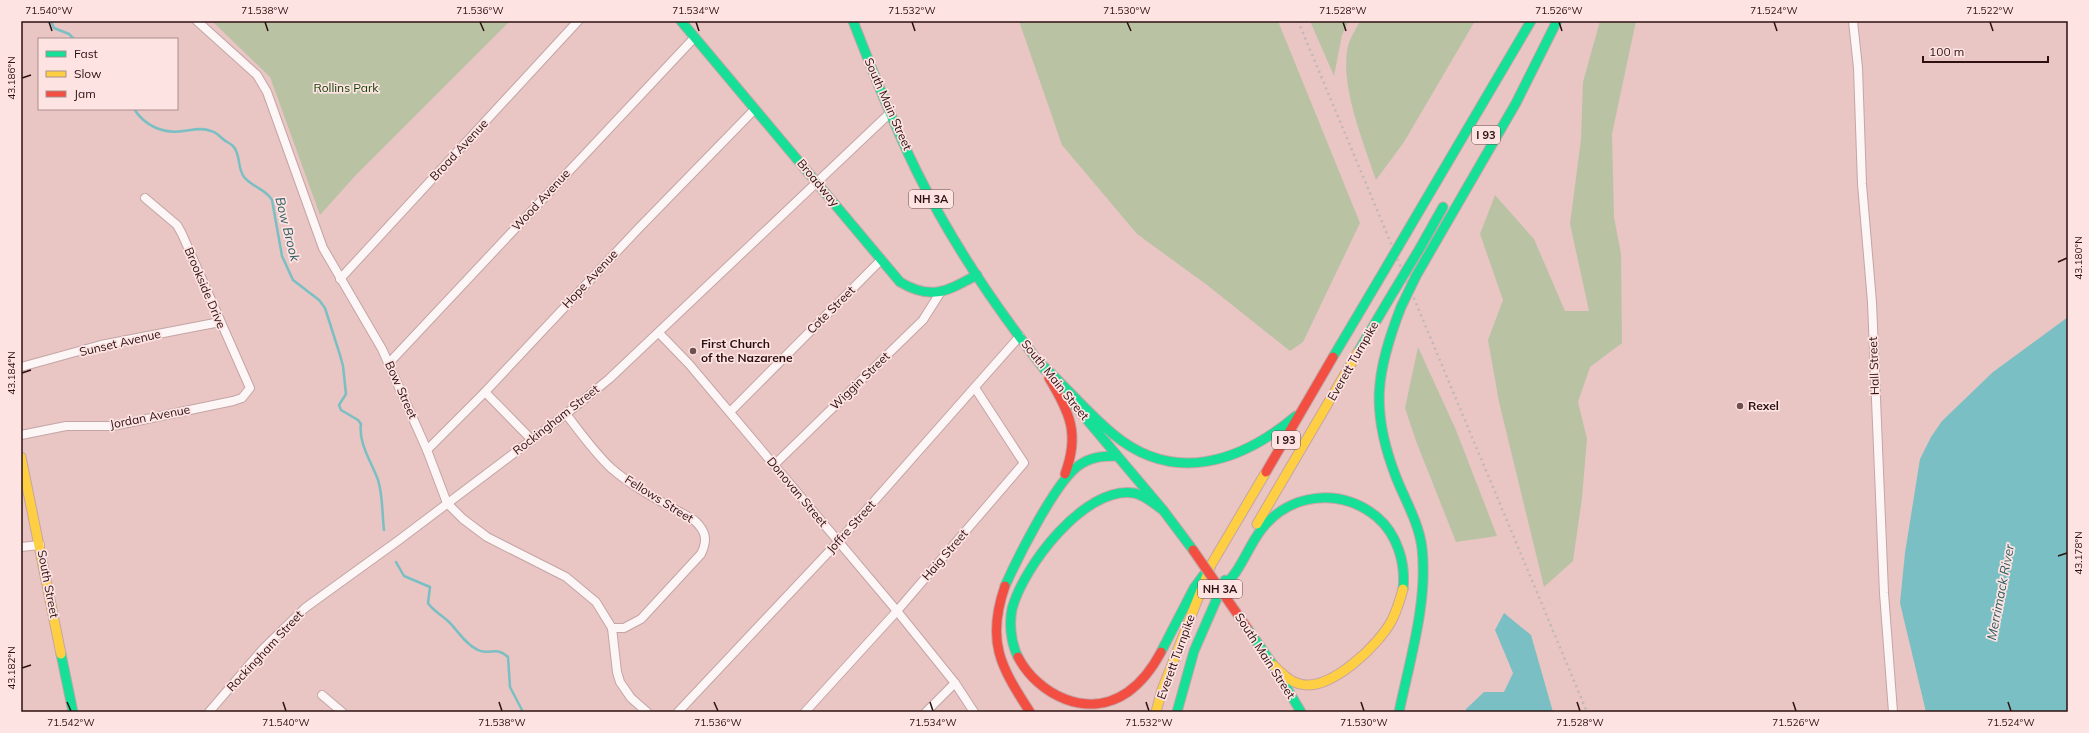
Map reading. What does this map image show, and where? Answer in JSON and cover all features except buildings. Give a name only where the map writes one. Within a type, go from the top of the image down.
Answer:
[{"type":"main road","name":"Broadway","points":[[681,21],[900,282],[909,288],[929,295],[948,291],[977,275]]},
{"type":"main road","name":"South Main Street","points":[[853,21],[890,113],[928,193],[977,275],[1039,362],[1116,456],[1163,510],[1193,550],[1273,665],[1301,712]]},
{"type":"main road","name":"Everett Turnpike","points":[[1156,712],[1162,690],[1211,565],[1531,21]]},
{"type":"main road","points":[[1508,97],[1553,21]]},
{"type":"main road","points":[[1399,712],[1418,612],[1422,573],[1422,547],[1415,520],[1386,449],[1379,422],[1378,393],[1380,366],[1386,344],[1416,276],[1516,103],[1556,21]]},
{"type":"main road","name":"Everett Turnpike","points":[[1177,712],[1194,651],[1221,588],[1448,200]]},
{"type":"main road","points":[[1039,362],[1113,434],[1138,451],[1170,462],[1188,464],[1208,462],[1236,454],[1268,437],[1302,412]]},
{"type":"main road","points":[[1039,362],[1066,408],[1074,431],[1072,456],[1062,482]]},
{"type":"main road","points":[[1030,712],[1003,668],[995,630],[997,610],[1009,573],[1062,482],[1073,468],[1085,460],[1100,456],[1116,456]]},
{"type":"main road","name":"South Street","points":[[21,457],[73,712]]},
{"type":"main road","points":[[1163,510],[1145,497],[1136,493],[1122,493],[1111,496],[1083,511],[1063,527],[1044,549],[1022,582],[1014,602],[1011,618],[1014,644],[1023,666],[1032,678],[1048,692],[1073,702],[1090,704],[1106,702],[1124,694],[1139,683],[1156,660],[1192,590],[1211,565]]},
{"type":"main road","points":[[1221,588],[1232,577],[1266,522],[1278,512],[1303,500],[1326,497],[1350,501],[1374,514],[1390,531],[1398,545],[1403,562],[1404,590],[1396,613],[1366,654],[1343,670],[1310,684],[1298,684],[1292,681],[1273,665]]},
{"type":"street","name":"Bow Street","points":[[197,21],[257,75],[267,92],[315,231],[340,279],[389,363],[427,450],[447,503],[463,520],[487,537],[566,577],[582,588],[596,602],[612,628],[617,672],[620,682],[631,698],[647,712]]},
{"type":"street","name":"Broad Avenue","points":[[340,279],[578,21]]},
{"type":"street","name":"Hall Street","points":[[1852,21],[1858,68],[1862,184],[1872,302],[1884,593],[1893,712]]},
{"type":"street","name":"Wood Avenue","points":[[389,363],[695,38]]},
{"type":"street","name":"Hope Avenue","points":[[427,450],[485,392],[627,240],[755,108]]},
{"type":"street","name":"Rockingham Street","points":[[209,712],[263,650],[305,608],[532,440],[609,379],[890,113]]},
{"type":"street","name":"Brookside Drive","points":[[145,198],[177,225],[250,388]]},
{"type":"street","name":"Cote Street","points":[[730,412],[881,260]]},
{"type":"street","name":"Wiggin Street","points":[[774,465],[923,320],[940,293]]},
{"type":"street","name":"Sunset Avenue","points":[[21,367],[101,345],[220,322]]},
{"type":"street","name":"Donovan Street","points":[[659,333],[730,412],[897,611],[955,683],[974,712]]},
{"type":"street","name":"Joffre Street","points":[[678,712],[838,542],[1020,336]]},
{"type":"street","name":"Jordan Avenue","points":[[21,434],[66,426],[113,426],[233,401],[242,398],[250,388]]},
{"type":"street","name":"Haig Street","points":[[804,712],[897,611],[1024,463],[975,388]]},
{"type":"street","points":[[485,392],[532,440]]},
{"type":"street","name":"Fellows Street","points":[[566,414],[598,454],[612,468],[627,480],[694,520],[701,526],[706,535],[706,545],[701,554],[641,618],[624,628],[612,628]]},
{"type":"street","points":[[21,547],[40,545]]},
{"type":"street","points":[[926,712],[955,683]]},
{"type":"street","points":[[322,695],[342,712]]},
{"type":"green space","name":"Rollins Park","points":[[212,21],[510,21],[356,175],[320,215],[270,77]]},
{"type":"green space","points":[[1019,21],[1278,21],[1360,223],[1303,342],[1290,351],[1207,285],[1137,234],[1062,145]]},
{"type":"green space","points":[[1310,21],[1349,21],[1342,35],[1334,76]]},
{"type":"green space","points":[[1360,21],[1475,21],[1404,142],[1376,180],[1359,132],[1347,78],[1346,61],[1348,46]]},
{"type":"green space","points":[[1600,21],[1636,21],[1612,134],[1614,217],[1621,254],[1622,343],[1590,367],[1578,402],[1587,439],[1582,498],[1573,561],[1544,587],[1499,402],[1488,340],[1503,300],[1480,234],[1495,195],[1534,239],[1565,311],[1589,311],[1570,224],[1581,139],[1583,82]]},
{"type":"green space","points":[[1418,347],[1456,430],[1497,536],[1456,542],[1416,441],[1405,408]]},
{"type":"water","name":"Merrimack River","points":[[2068,317],[2068,712],[1926,712],[1900,603],[1905,553],[1920,459],[1931,437],[1942,421],[1993,372]]},
{"type":"water","points":[[1504,613],[1531,635],[1553,712],[1466,712],[1466,709],[1484,692],[1504,692],[1513,673],[1495,630]]},
{"type":"waterway","name":"Bow Brook","points":[[51,21],[54,28],[69,34],[73,38]]},
{"type":"waterway","name":"Bow Brook","points":[[135,110],[143,120],[155,128],[162,130],[176,132],[204,129],[216,133],[235,149],[240,169],[244,177],[266,193],[272,200],[282,256],[293,280],[319,300],[325,308],[343,366],[346,394],[339,405],[341,410],[358,420],[361,424],[363,446],[380,486],[384,530]]},
{"type":"waterway","name":"Bow Brook","points":[[396,562],[404,576],[430,587],[428,603],[449,622],[470,645],[482,652],[496,651],[508,657],[510,687],[523,712]]},
{"type":"railway","points":[[1298,21],[1587,712]]},
{"type":"traffic: fast","points":[[681,21],[900,282],[921,291],[939,292],[957,286],[977,275]]},
{"type":"traffic: fast","points":[[853,21],[908,154],[945,224],[992,299],[1045,370]]},
{"type":"traffic: fast","points":[[1411,225],[1531,21]]},
{"type":"traffic: fast","points":[[1416,276],[1516,103],[1557,21]]},
{"type":"traffic: fast","points":[[1420,248],[1443,207]]},
{"type":"traffic: fast","points":[[1384,271],[1411,225]]},
{"type":"traffic: fast","points":[[1388,301],[1420,248]]},
{"type":"traffic: fast","points":[[1333,357],[1384,271]]},
{"type":"traffic: fast","points":[[1401,307],[1416,276]]},
{"type":"traffic: fast","points":[[1358,352],[1388,301]]},
{"type":"traffic: fast","points":[[1399,712],[1417,630],[1423,568],[1422,548],[1418,530],[1396,477],[1388,453],[1382,431],[1380,411],[1379,391],[1386,352],[1401,307]]},
{"type":"traffic: fast","points":[[1039,362],[1113,434],[1136,450],[1160,459],[1183,463],[1207,461],[1230,455],[1253,445],[1275,432],[1296,416]]},
{"type":"traffic: fast","points":[[1072,402],[1163,510],[1193,550]]},
{"type":"traffic: fast","points":[[1005,586],[1048,504],[1069,475],[1078,466],[1087,461],[1101,457],[1116,456]]},
{"type":"traffic: fast","points":[[1018,657],[1011,633],[1012,609],[1018,592],[1029,572],[1059,532],[1077,515],[1096,502],[1115,494],[1138,494],[1163,510]]},
{"type":"traffic: fast","points":[[1221,588],[1233,576],[1256,537],[1273,518],[1286,508],[1300,502],[1316,498],[1331,498],[1347,501],[1363,507],[1384,524],[1395,540],[1399,550],[1403,569],[1403,589]]},
{"type":"traffic: fast","points":[[1161,652],[1194,588],[1211,565]]},
{"type":"traffic: fast","points":[[1177,712],[1194,651],[1225,580]]},
{"type":"traffic: fast","points":[[1247,628],[1273,665],[1301,712]]},
{"type":"traffic: fast","points":[[61,654],[73,712]]},
{"type":"traffic: slow","points":[[1257,524],[1358,352]]},
{"type":"traffic: slow","points":[[21,457],[61,654]]},
{"type":"traffic: slow","points":[[1156,712],[1162,690],[1211,565],[1266,472]]},
{"type":"traffic: slow","points":[[1273,665],[1289,679],[1300,684],[1312,685],[1325,681],[1339,674],[1365,653],[1386,630],[1400,601],[1403,589]]},
{"type":"traffic: jam","points":[[1266,472],[1333,357]]},
{"type":"traffic: jam","points":[[1049,378],[1067,413],[1072,435],[1072,447],[1065,474]]},
{"type":"traffic: jam","points":[[1193,550],[1247,628]]},
{"type":"traffic: jam","points":[[1005,586],[999,605],[997,622],[999,652],[1011,681],[1030,712]]},
{"type":"traffic: jam","points":[[1018,657],[1027,671],[1051,692],[1066,699],[1081,703],[1097,704],[1113,700],[1128,692],[1138,684],[1147,674],[1161,652]]},
{"type":"place","name":"First Church of the Nazarene","points":[[693,351]]},
{"type":"place","name":"Rexel","points":[[1740,406]]}]
